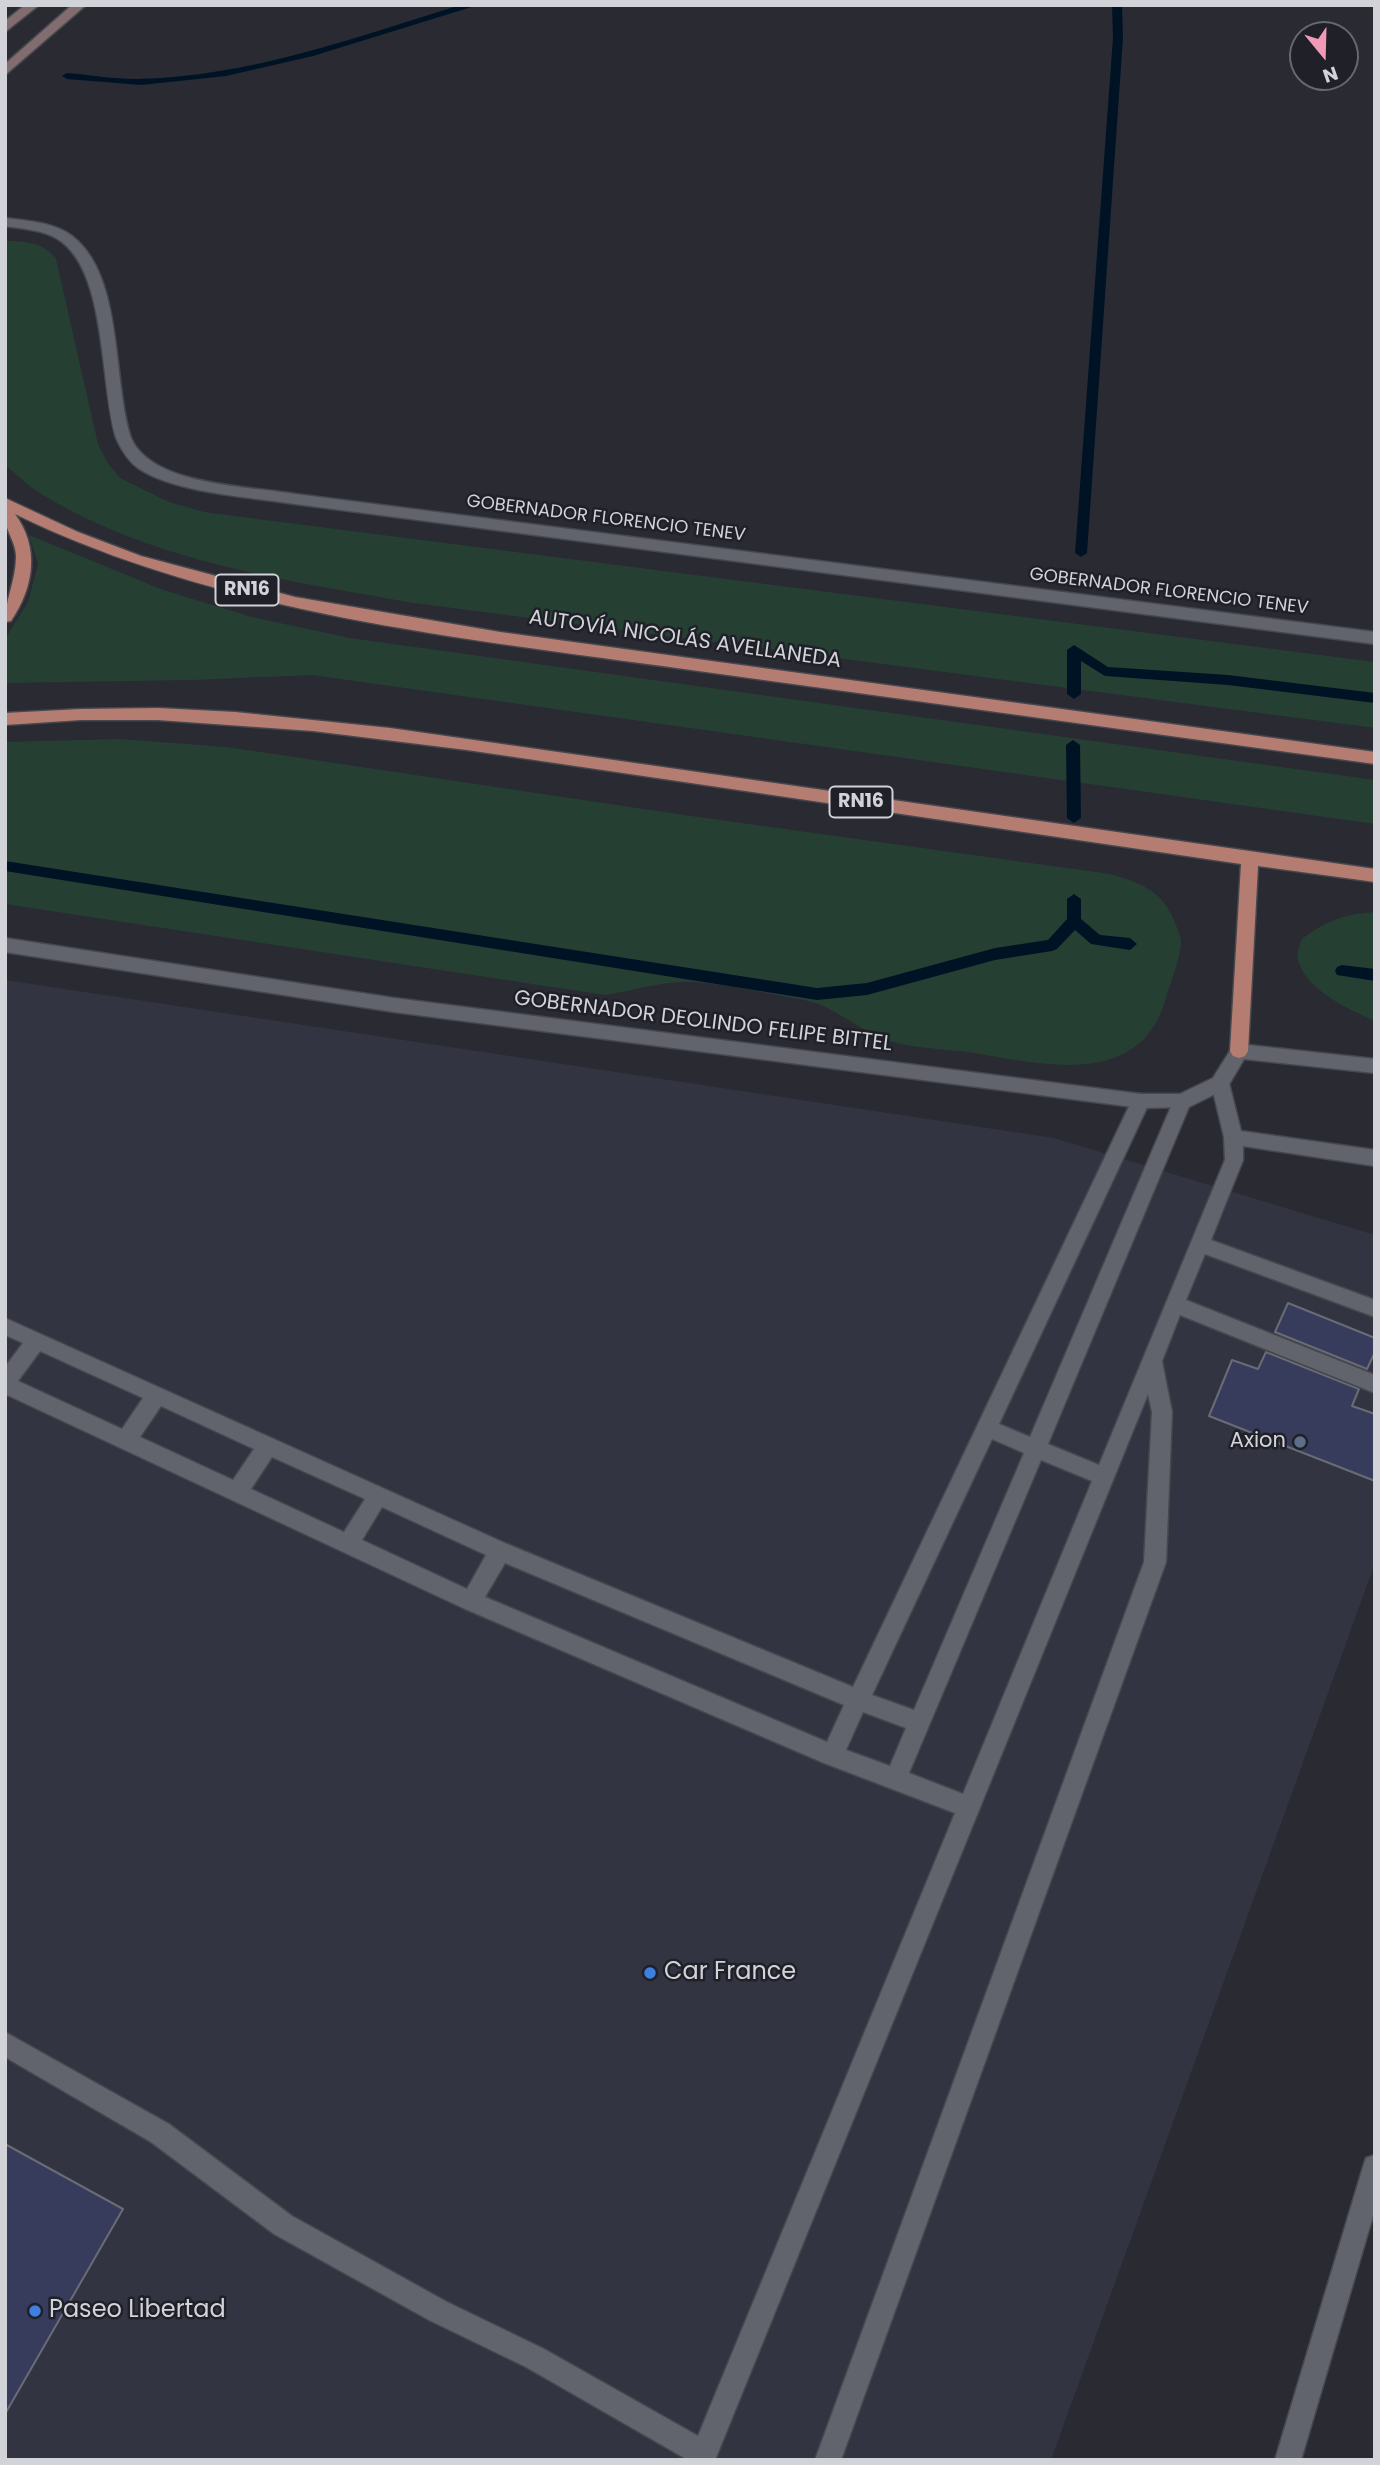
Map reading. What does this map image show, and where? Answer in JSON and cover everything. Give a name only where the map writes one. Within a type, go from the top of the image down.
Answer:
[{"type":"highway","name":"AUTOVÍA NICOLÁS AVELLANEDA","points":[[5,503],[73,536],[136,560],[295,602],[500,638],[1375,758]]},
{"type":"highway","points":[[5,512],[15,524],[23,543],[23,556],[17,592],[5,617]]},
{"type":"highway","name":"RN16","points":[[5,719],[65,713],[218,715],[471,745],[1375,876]]},
{"type":"highway","points":[[1239,1051],[1250,860]]},
{"type":"main road","points":[[5,28],[33,5]]},
{"type":"main road","points":[[5,71],[80,5]]},
{"type":"street","name":"GOBERNADOR FLORENCIO TENEV","points":[[5,222],[46,229],[67,239],[82,253],[91,268],[97,288],[120,430],[134,457],[165,476],[295,499],[1375,638]]},
{"type":"street","name":"GOBERNADOR DEOLINDO FELIPE BITTEL","points":[[5,945],[394,1005],[1141,1101],[1182,1102],[1220,1083]]},
{"type":"street","points":[[5,2044],[160,2133],[283,2225],[438,2311],[535,2358],[703,2457],[1234,1160],[1233,1137],[1220,1083],[1239,1051],[1375,1066]]},
{"type":"street","points":[[832,1755],[1141,1101]]},
{"type":"street","points":[[896,1779],[1182,1102]]},
{"type":"street","points":[[1233,1137],[1375,1158]]},
{"type":"street","points":[[1200,1244],[1375,1309]]},
{"type":"street","points":[[1175,1304],[1375,1384]]},
{"type":"street","points":[[5,1326],[500,1551],[858,1700],[920,1723]]},
{"type":"street","points":[[37,1340],[5,1384],[471,1601],[832,1755],[967,1807]]},
{"type":"street","points":[[828,2460],[1155,1562],[1161,1412],[1152,1362]]},
{"type":"street","points":[[126,1440],[157,1395]]},
{"type":"street","points":[[986,1428],[1105,1477]]},
{"type":"street","points":[[237,1492],[268,1446]]},
{"type":"street","points":[[349,1543],[378,1496]]},
{"type":"street","points":[[471,1601],[500,1551]]},
{"type":"street","points":[[1288,2460],[1375,2167]]},
{"type":"shaded area","points":[[5,980],[1054,1138],[1375,1235],[1375,1563],[1051,2460],[5,2460]]},
{"type":"green space","points":[[5,241],[40,246],[56,259],[98,444],[109,465],[120,478],[169,502],[204,512],[1375,662],[1375,728],[414,603],[223,566],[130,537],[85,518],[43,495],[5,465]]},
{"type":"green space","points":[[29,535],[163,590],[252,617],[350,638],[1375,780],[1375,824],[312,675],[5,683],[5,639],[28,602],[38,564]]},
{"type":"green space","points":[[119,739],[227,747],[684,815],[1110,874],[1146,888],[1163,901],[1180,936],[1180,950],[1165,1001],[1152,1029],[1133,1048],[1109,1060],[1054,1064],[893,1042],[874,1035],[814,1003],[731,987],[679,982],[605,995],[5,904],[5,742]]},
{"type":"green space","points":[[1375,912],[1375,1021],[1341,1004],[1319,989],[1302,971],[1298,950],[1302,939],[1327,923]]},
{"type":"building","points":[[1288,1303],[1375,1338],[1375,1352],[1367,1369],[1275,1332]]},
{"type":"building","points":[[1266,1352],[1359,1389],[1352,1406],[1375,1414],[1375,1481],[1209,1416],[1232,1360],[1258,1369]]},
{"type":"building","name":"Paseo Libertad","points":[[5,2144],[123,2209],[5,2414]]},
{"type":"waterway","points":[[67,76],[141,82],[226,73],[309,54],[473,5]]},
{"type":"waterway","points":[[1081,553],[1118,38],[1117,5]]},
{"type":"waterway","points":[[1074,694],[1074,650],[1105,671],[1228,680],[1375,698]]},
{"type":"waterway","points":[[1073,745],[1074,818]]},
{"type":"waterway","points":[[5,866],[817,994],[867,989],[995,954],[1052,945],[1074,921]]},
{"type":"waterway","points":[[1074,899],[1074,921]]},
{"type":"waterway","points":[[1074,921],[1096,940],[1130,944]]},
{"type":"waterway","points":[[1342,971],[1375,975]]},
{"type":"place","name":"Axion","points":[[1300,1442]]},
{"type":"place","name":"Car France","points":[[650,1973]]},
{"type":"place","name":"Paseo Libertad","points":[[35,2311]]}]
